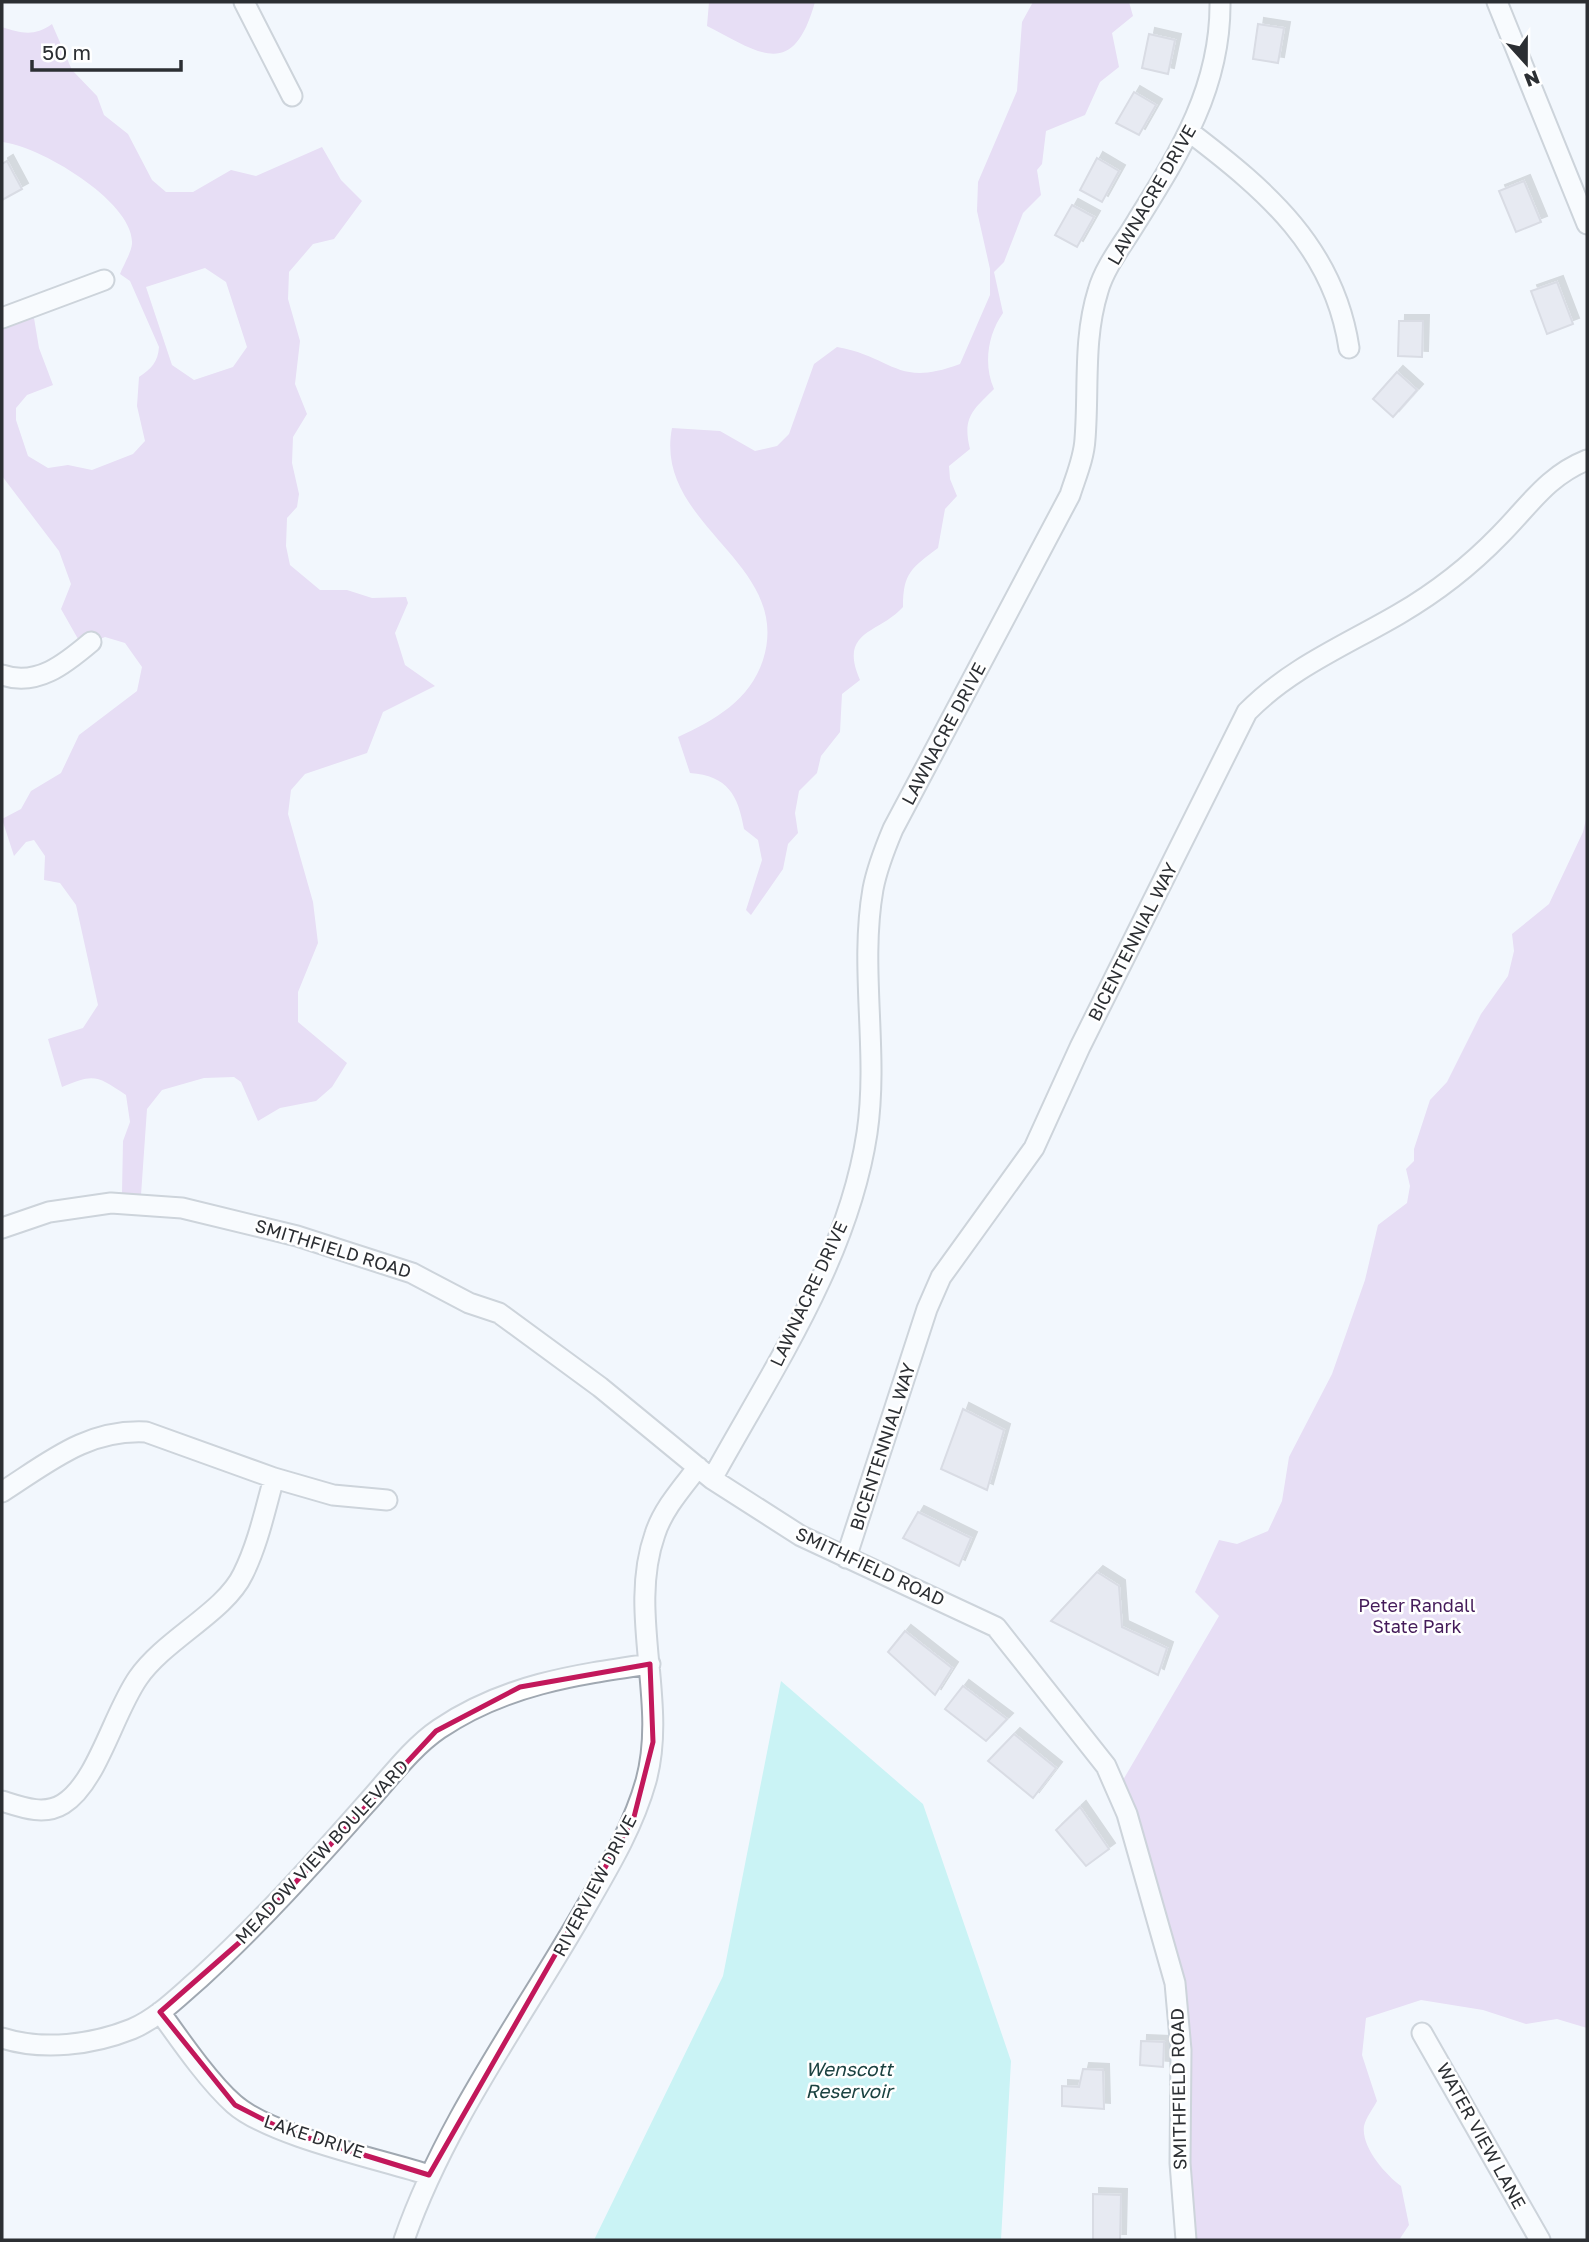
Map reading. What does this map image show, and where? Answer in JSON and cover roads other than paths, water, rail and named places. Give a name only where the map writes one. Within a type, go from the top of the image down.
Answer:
[{"type":"street","points":[[244,2],[292,96]]},
{"type":"street","name":"LAWNACRE DRIVE","points":[[705,1473],[780,1362],[852,1202],[868,1129],[872,1035],[870,910],[876,873],[893,828],[1070,495],[1082,463],[1085,439],[1085,375],[1090,324],[1098,288],[1191,133],[1217,55],[1220,2]]},
{"type":"street","points":[[1499,2],[1586,214]]},
{"type":"street","points":[[1191,133],[1271,200],[1301,236],[1333,287],[1344,313],[1349,348]]},
{"type":"street","points":[[2,318],[104,280]]},
{"type":"street","name":"BICENTENNIAL WAY","points":[[846,1558],[927,1309],[941,1277],[1034,1148],[1080,1047],[1247,712],[1267,692],[1317,658],[1400,614],[1443,586],[1500,536],[1539,489],[1568,467],[1587,460]]},
{"type":"street","points":[[2,675],[28,680],[62,666],[91,642]]},
{"type":"street","name":"SMITHFIELD ROAD","points":[[2,1228],[49,1212],[111,1203],[182,1208],[297,1236],[412,1273],[469,1303],[499,1313],[600,1387],[705,1473],[801,1536],[996,1627],[1107,1766],[1127,1814],[1175,1983],[1181,2050],[1180,2163],[1186,2240]]},
{"type":"street","points":[[2,1492],[78,1444],[101,1435],[125,1431],[146,1432],[274,1478],[333,1495],[387,1500]]},
{"type":"street","name":"RIVERVIEW DRIVE","points":[[404,2240],[429,2175],[452,2131],[613,1859],[634,1817],[646,1780],[653,1742],[646,1591],[648,1559],[655,1531],[673,1499],[705,1473]]},
{"type":"street","points":[[2,1801],[28,1809],[49,1810],[62,1805],[77,1793],[89,1778],[119,1707],[152,1659],[226,1597],[243,1576],[274,1478]]},
{"type":"street","name":"MEADOW VIEW BOULEVARD","points":[[2,2038],[21,2044],[61,2045],[132,2029],[160,2012],[240,1942],[436,1731],[478,1705],[520,1687],[566,1676],[650,1664]]},
{"type":"street","name":"LAKE DRIVE","points":[[160,2012],[223,2093],[256,2119],[286,2131],[429,2175]]},
{"type":"street","name":"WATER VIEW LANE","points":[[1422,2033],[1540,2240]]},
{"type":"water","name":"Wenscott Reservoir","points":[[781,1681],[923,1804],[1011,2061],[1001,2240],[594,2240],[723,1976]]},
{"type":"park label","name":"Peter Randall State Park","points":[[1417,1616]]}]
